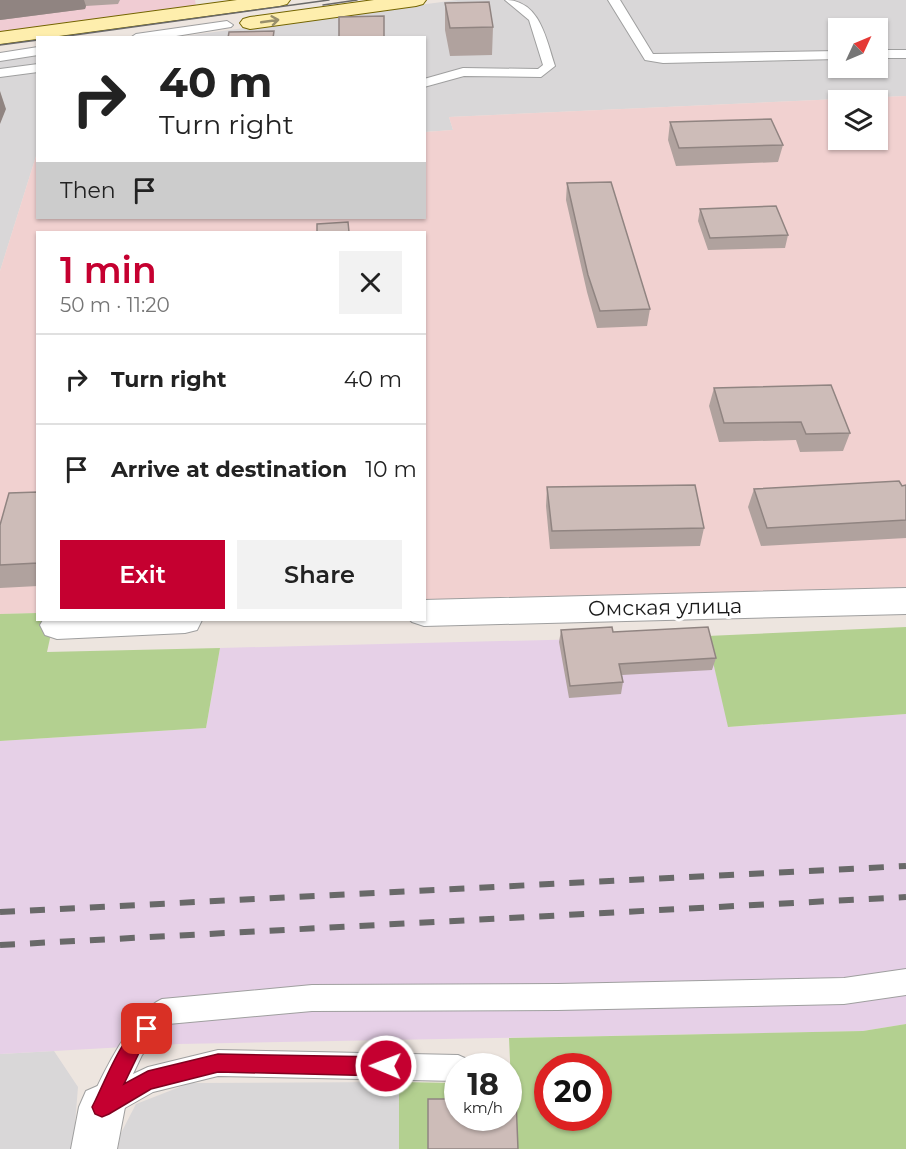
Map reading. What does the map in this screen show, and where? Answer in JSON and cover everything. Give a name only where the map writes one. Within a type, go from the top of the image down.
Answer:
[{"type":"street","points":[[0,38],[280,0]]},
{"type":"street","points":[[194,12],[208,21],[227,25],[416,0]]},
{"type":"street","name":"Омская улица","points":[[426,613],[906,601]]},
{"type":"street","points":[[57,625],[159,621]]},
{"type":"lane","points":[[426,82],[463,72],[541,73],[549,66],[534,19],[511,0]]},
{"type":"lane","points":[[614,0],[649,57],[663,59],[828,55]]},
{"type":"lane","points":[[150,36],[227,25]]},
{"type":"lane","points":[[0,57],[36,51]]},
{"type":"lane","points":[[888,54],[906,54]]},
{"type":"lane","points":[[0,73],[36,68]]},
{"type":"lane","points":[[98,1128],[133,1047],[162,1012],[312,998],[547,997],[844,991],[906,982]]},
{"type":"lane","points":[[98,1128],[148,1080],[218,1063],[444,1068]]},
{"type":"shaded area","points":[[0,0],[195,0],[196,6],[0,32]]},
{"type":"shaded area","points":[[457,0],[906,0],[906,96],[888,97],[888,90],[828,90],[828,100],[449,117],[453,130],[426,132],[426,36],[184,36]]},
{"type":"shaded area","points":[[36,55],[36,156],[0,271],[0,60]]},
{"type":"shaded area","points":[[906,96],[906,590],[426,605],[426,231],[36,231],[36,613],[0,614],[0,271],[36,156],[36,219],[426,219],[426,132],[453,130],[449,117],[828,100],[828,150],[888,150],[888,97]]},
{"type":"shaded area","points":[[707,636],[729,727],[906,714],[906,1024],[863,1031],[179,1044],[0,1054],[0,741],[206,728],[220,648]]},
{"type":"shaded area","points":[[54,1051],[78,1087],[73,1149],[0,1149],[0,1054]]},
{"type":"shaded area","points":[[399,1082],[399,1149],[118,1149],[120,1135],[136,1104],[190,1083]]},
{"type":"green space","points":[[36,613],[36,621],[54,621],[47,652],[220,648],[206,728],[0,741],[0,614]]},
{"type":"green space","points":[[906,627],[906,714],[728,727],[707,636]]},
{"type":"green space","points":[[906,1024],[906,1149],[399,1149],[399,1082],[444,1083],[444,1131],[522,1131],[522,1053],[510,1053],[509,1038],[863,1031]]},
{"type":"building","points":[[489,2],[493,27],[450,28],[445,3]]},
{"type":"building","points":[[384,16],[384,36],[339,36],[339,17]]},
{"type":"building","points":[[274,31],[273,36],[228,36],[229,32]]},
{"type":"building","points":[[771,119],[783,145],[679,148],[670,122]]},
{"type":"building","points":[[611,182],[650,309],[600,311],[588,275],[567,183]]},
{"type":"building","points":[[776,206],[788,235],[710,238],[700,209]]},
{"type":"building","points":[[348,222],[349,231],[317,231],[317,224]]},
{"type":"building","points":[[831,385],[850,433],[806,434],[801,422],[724,423],[714,388]]},
{"type":"building","points":[[899,481],[902,486],[906,485],[906,520],[767,528],[754,489]]},
{"type":"building","points":[[695,485],[704,528],[552,531],[547,487]]},
{"type":"building","points":[[36,492],[36,563],[0,565],[0,525],[9,493]]},
{"type":"building","points":[[612,627],[613,632],[708,627],[716,658],[619,664],[623,682],[570,686],[561,630]]},
{"type":"building","points":[[428,1099],[444,1099],[444,1131],[517,1131],[518,1149],[428,1149]]},
{"type":"tram line","points":[[68,36],[329,0]]},
{"type":"tram line","points":[[323,5],[357,0]]},
{"type":"tram line","points":[[0,45],[36,40]]},
{"type":"railway","points":[[0,912],[906,866]]},
{"type":"railway","points":[[0,945],[906,897]]},
{"type":"route","points":[[147,1029],[133,1047],[102,1107],[148,1080],[218,1063],[386,1066]]}]
